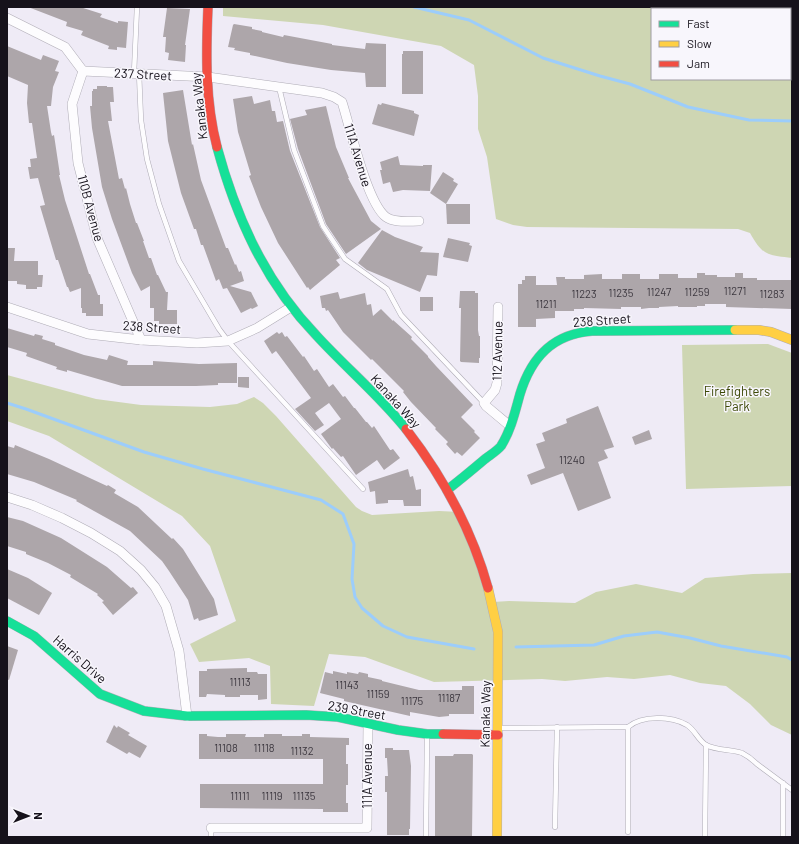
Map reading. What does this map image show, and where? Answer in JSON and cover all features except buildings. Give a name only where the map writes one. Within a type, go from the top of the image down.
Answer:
[{"type":"street","name":"Kanaka Way","points":[[208,7],[208,77],[211,118],[215,141],[233,204],[250,242],[261,262],[291,307],[320,339],[394,414],[421,449],[460,512],[476,547],[485,574],[498,632],[497,837]]},
{"type":"street","points":[[7,18],[65,47],[83,71]]},
{"type":"street","name":"237 Street","points":[[83,71],[208,77],[322,92],[342,102]]},
{"type":"street","name":"110B Avenue","points":[[83,71],[72,104],[78,163],[97,238],[141,340]]},
{"type":"street","name":"111A Avenue","points":[[342,102],[366,183],[380,211],[386,218],[396,221],[419,221]]},
{"type":"street","name":"238 Street","points":[[7,307],[88,334],[141,340],[197,343],[228,341],[257,328],[291,307]]},
{"type":"street","name":"112 Avenue","points":[[484,403],[495,390],[497,383],[498,307]]},
{"type":"street","name":"238 Street","points":[[447,490],[496,452],[505,440],[527,375],[541,353],[556,341],[573,334],[588,332],[675,330],[759,330],[771,332],[792,340]]},
{"type":"street","points":[[484,403],[510,426]]},
{"type":"street","points":[[7,497],[32,505],[62,518],[120,550],[141,570],[155,587],[166,606],[179,651],[187,716]]},
{"type":"street","name":"Harris Drive","points":[[7,621],[34,636],[100,694],[144,712],[187,716]]},
{"type":"street","name":"239 Street","points":[[187,716],[306,715],[338,717],[398,730],[427,734],[498,732]]},
{"type":"street","name":"111A Avenue","points":[[211,832],[367,828],[368,724]]},
{"type":"lane","points":[[137,7],[137,73],[141,120],[147,159],[159,204],[179,261],[219,329],[228,341],[363,489]]},
{"type":"lane","points":[[279,87],[294,150],[323,226],[345,259],[387,289],[401,315],[484,403]]},
{"type":"lane","points":[[498,732],[557,728],[628,727],[632,723],[656,718],[677,721],[688,726],[706,745],[716,749],[733,750],[744,754],[792,790]]},
{"type":"lane","points":[[628,727],[628,832]]},
{"type":"lane","points":[[555,827],[557,728]]},
{"type":"lane","points":[[426,837],[427,734]]},
{"type":"lane","points":[[705,837],[706,745]]},
{"type":"lane","points":[[783,783],[783,837]]},
{"type":"green space","points":[[223,7],[792,7],[792,258],[766,253],[762,250],[750,233],[738,229],[527,227],[513,225],[496,219],[487,157],[478,129],[478,96],[474,65],[441,46],[323,25],[223,16]]},
{"type":"green space","name":"Firefighters Park","points":[[768,344],[792,353],[792,486],[686,489],[682,345]]},
{"type":"green space","points":[[7,375],[96,399],[141,405],[210,407],[237,404],[254,397],[263,403],[276,416],[356,507],[362,511],[372,515],[439,511],[460,512],[493,602],[575,603],[596,592],[636,584],[682,593],[705,578],[753,574],[792,573],[792,735],[771,725],[750,704],[726,686],[700,683],[670,675],[634,679],[607,677],[565,681],[542,679],[434,682],[365,657],[329,654],[314,706],[271,704],[270,666],[249,658],[199,662],[190,644],[236,621],[210,546],[182,516],[49,436],[7,421]]},
{"type":"waterway","points":[[414,7],[469,20],[543,58],[630,84],[688,107],[749,120],[792,121]]},
{"type":"waterway","points":[[7,403],[144,452],[321,500],[343,514],[354,544],[352,579],[355,597],[362,608],[383,626],[407,637],[474,649]]},
{"type":"waterway","points":[[516,647],[594,645],[624,636],[657,632],[721,646],[787,657],[792,660]]},
{"type":"traffic: fast","points":[[217,147],[233,198],[243,223],[267,271],[298,315],[338,358],[385,404],[406,429]]},
{"type":"traffic: fast","points":[[447,490],[501,446],[510,427],[520,394],[530,369],[545,350],[565,337],[592,331],[735,330]]},
{"type":"traffic: fast","points":[[7,621],[34,636],[100,694],[144,711],[187,716],[306,715],[338,717],[398,730],[427,734],[443,734]]},
{"type":"traffic: slow","points":[[735,330],[759,330],[771,332],[792,340]]},
{"type":"traffic: slow","points":[[488,588],[498,632],[497,837]]},
{"type":"traffic: jam","points":[[208,7],[208,95],[217,147]]},
{"type":"traffic: jam","points":[[406,429],[432,466],[455,505],[474,545],[488,588]]},
{"type":"traffic: jam","points":[[443,734],[498,735]]}]
